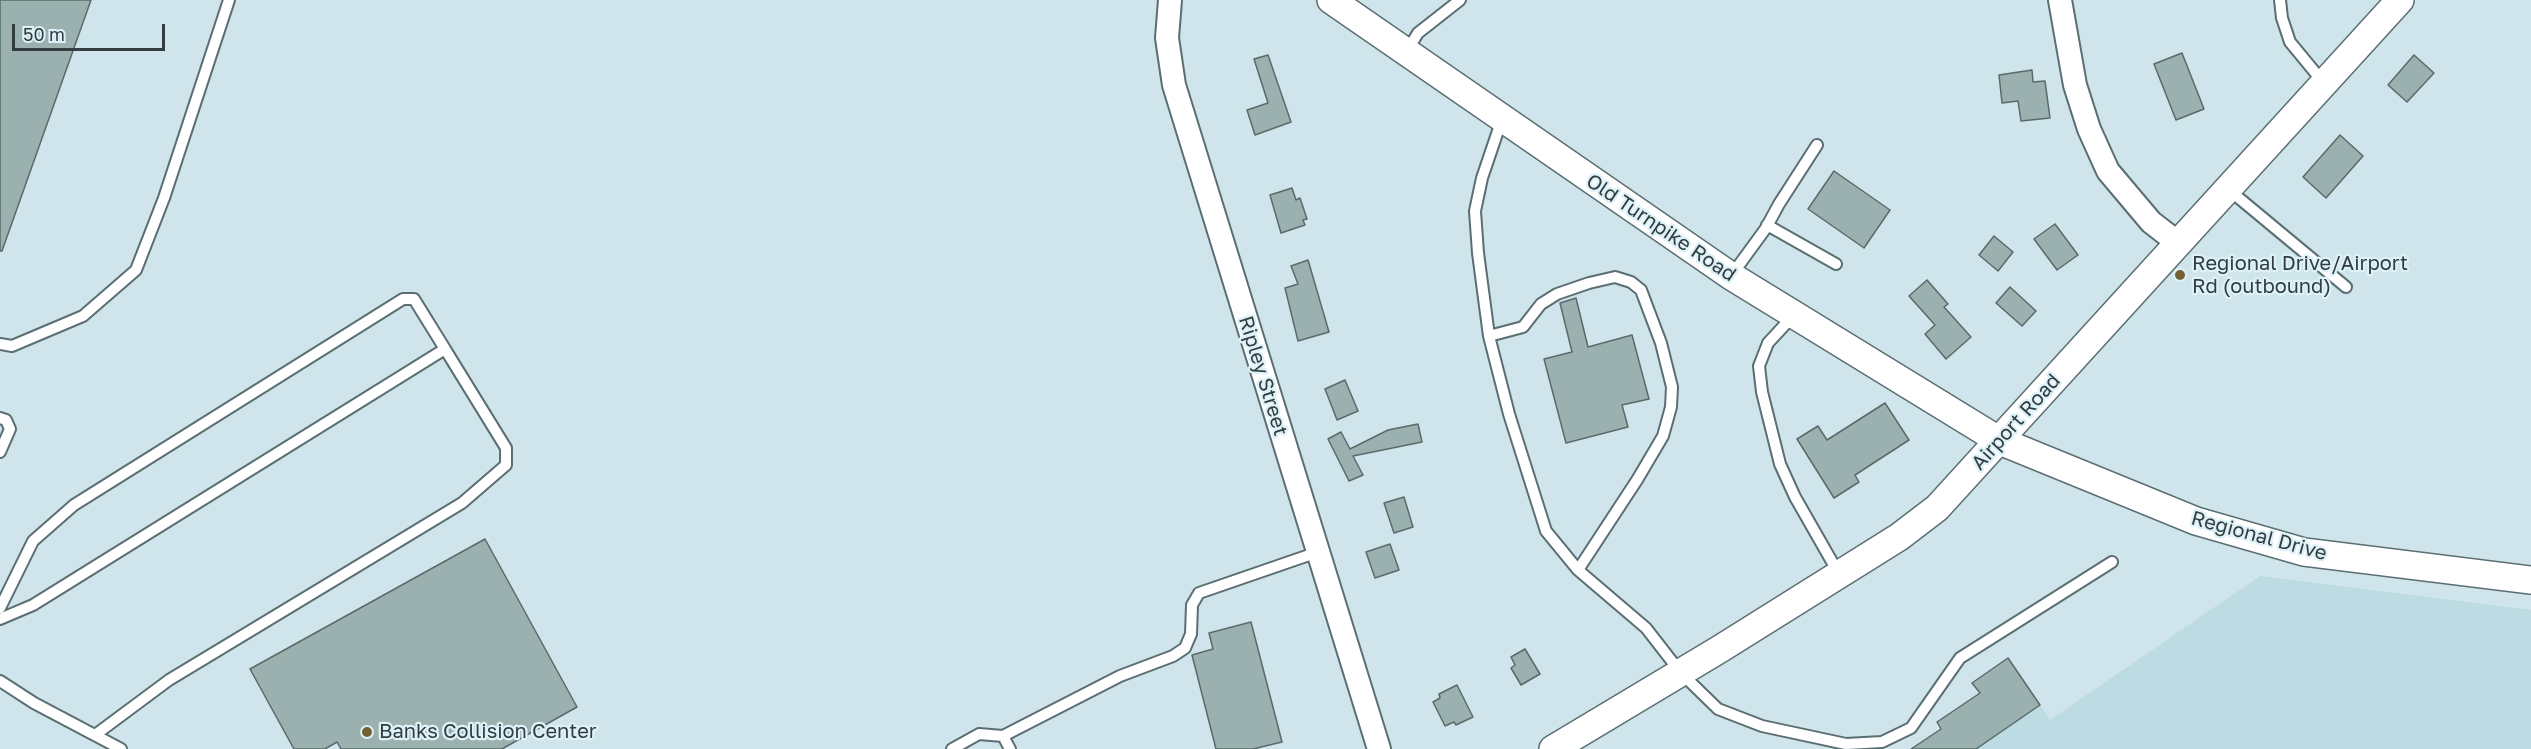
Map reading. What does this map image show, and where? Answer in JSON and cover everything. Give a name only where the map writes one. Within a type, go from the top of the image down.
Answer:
[{"type":"street","name":"Ripley Street","points":[[1170,0],[1167,38],[1173,85],[1379,749]]},
{"type":"street","name":"Old Turnpike Road","points":[[1330,0],[1731,276],[2000,441]]},
{"type":"street","points":[[2060,0],[2075,85],[2089,129],[2108,171],[2151,222],[2178,243]]},
{"type":"street","name":"Airport Road","points":[[1557,748],[1839,575],[1899,537],[1937,508],[2400,0]]},
{"type":"street","name":"Regional Drive","points":[[2000,441],[2196,521],[2304,552],[2531,580]]},
{"type":"lane","points":[[0,344],[12,346],[83,316],[136,270],[164,198],[229,0]]},
{"type":"lane","points":[[1406,52],[1418,33],[1460,0]]},
{"type":"lane","points":[[2280,0],[2282,18],[2290,42],[2324,83]]},
{"type":"lane","points":[[1502,118],[1482,178],[1475,211],[1478,254],[1489,336],[1509,414],[1546,531],[1578,570],[1646,628],[1681,673],[1718,710],[1762,726],[1846,744],[1882,742],[1911,728],[1960,658],[2112,562]]},
{"type":"lane","points":[[1731,276],[1767,225],[1817,145]]},
{"type":"lane","points":[[2228,189],[2346,287]]},
{"type":"lane","points":[[1767,225],[1836,264]]},
{"type":"lane","points":[[1489,336],[1523,327],[1541,304],[1557,294],[1589,283],[1615,277],[1631,282],[1641,290],[1661,343],[1672,387],[1671,407],[1663,436],[1631,490],[1578,570]]},
{"type":"lane","points":[[0,608],[33,541],[74,505],[403,299],[414,299],[506,448],[506,465],[462,503],[169,680],[95,735]]},
{"type":"lane","points":[[1793,315],[1768,343],[1759,366],[1762,392],[1780,464],[1795,497],[1839,575]]},
{"type":"lane","points":[[0,619],[33,604],[445,350]]},
{"type":"lane","points":[[0,418],[6,420],[10,429],[0,452]]},
{"type":"lane","points":[[952,749],[979,734],[1003,736],[1120,676],[1173,656],[1185,648],[1191,634],[1192,605],[1199,593],[1318,552]]},
{"type":"lane","points":[[0,681],[34,703],[121,749]]},
{"type":"lane","points":[[1003,736],[1010,749]]},
{"type":"shaded area","points":[[2260,576],[2531,610],[2531,749],[1976,749],[2040,705],[2050,720]]},
{"type":"building","points":[[0,0],[91,0],[2,251],[0,251]]},
{"type":"building","points":[[2182,53],[2204,109],[2176,120],[2154,64]]},
{"type":"building","points":[[1268,55],[1291,122],[1255,135],[1247,110],[1268,103],[1254,59]]},
{"type":"building","points":[[2414,55],[2434,73],[2407,102],[2388,85]]},
{"type":"building","points":[[2032,70],[2033,82],[2045,81],[2050,118],[2021,121],[2018,101],[2002,103],[1999,75]]},
{"type":"building","points":[[2340,135],[2363,156],[2326,198],[2303,177]]},
{"type":"building","points":[[1834,171],[1890,210],[1864,248],[1808,209]]},
{"type":"building","points":[[1292,188],[1296,200],[1300,198],[1307,219],[1303,220],[1305,225],[1281,233],[1270,195]]},
{"type":"building","points":[[2055,224],[2078,255],[2057,270],[2034,239]]},
{"type":"building","points":[[1994,236],[2013,252],[1998,271],[1979,255]]},
{"type":"building","points":[[1308,260],[1329,332],[1298,341],[1285,288],[1298,284],[1291,266]]},
{"type":"building","points":[[1927,280],[1948,304],[1944,307],[1971,337],[1946,359],[1925,334],[1935,325],[1909,296]]},
{"type":"building","points":[[2010,287],[2036,311],[2022,326],[1996,303]]},
{"type":"building","points":[[1576,298],[1588,347],[1632,335],[1649,399],[1622,405],[1628,427],[1566,443],[1544,359],[1572,352],[1560,303]]},
{"type":"building","points":[[1345,380],[1358,411],[1337,420],[1325,389]]},
{"type":"building","points":[[1885,403],[1909,440],[1855,475],[1859,482],[1834,498],[1797,439],[1818,426],[1827,440]]},
{"type":"building","points":[[1418,424],[1422,442],[1353,456],[1363,475],[1349,481],[1328,439],[1341,432],[1350,449],[1388,430]]},
{"type":"building","points":[[1404,497],[1413,527],[1394,533],[1384,503]]},
{"type":"building","points":[[485,539],[577,707],[502,749],[341,749],[337,742],[325,749],[294,749],[250,669]]},
{"type":"building","points":[[1390,544],[1399,570],[1375,578],[1366,552]]},
{"type":"building","points":[[1251,622],[1282,742],[1253,749],[1216,749],[1192,655],[1213,649],[1209,633]]},
{"type":"building","points":[[1525,649],[1540,674],[1521,685],[1511,668],[1515,665],[1511,657]]},
{"type":"building","points":[[2008,658],[2040,705],[1976,749],[1911,749],[1941,729],[1937,722],[1980,693],[1972,683]]},
{"type":"building","points":[[1457,685],[1473,717],[1456,725],[1454,722],[1445,726],[1433,702],[1440,698],[1439,694]]},
{"type":"place","name":"Regional Drive/Airport Rd (outbound)","points":[[2180,275]]},
{"type":"place","name":"Banks Collision Center","points":[[367,732]]}]
